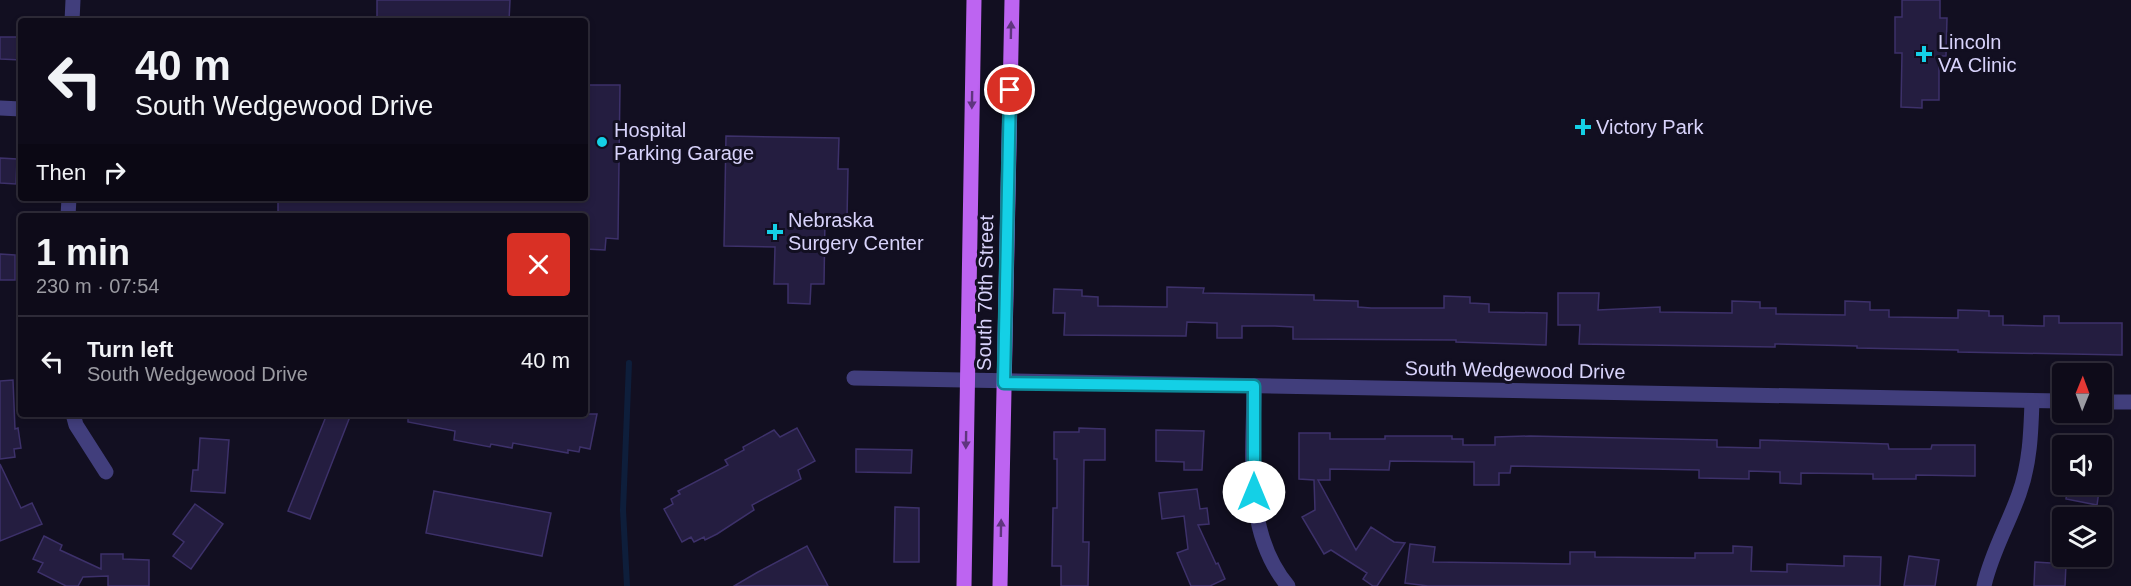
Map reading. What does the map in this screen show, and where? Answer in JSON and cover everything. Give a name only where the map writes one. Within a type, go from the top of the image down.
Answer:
[{"type":"main road","name":"South 70th Street","points":[[964,586],[974,0]]},
{"type":"main road","name":"South 70th Street","points":[[1000,586],[1011,0]]},
{"type":"street","points":[[72,18],[73,0]]},
{"type":"street","points":[[0,108],[18,109]]},
{"type":"street","name":"South Wedgewood Drive","points":[[854,378],[1004,383],[2052,401]]},
{"type":"street","points":[[1254,386],[1254,492],[1258,524],[1269,555],[1288,586]]},
{"type":"street","points":[[1983,586],[2025,477],[2031,437],[2032,401]]},
{"type":"street","points":[[2112,402],[2131,402]]},
{"type":"street","points":[[74,417],[76,425],[106,472]]},
{"type":"building","points":[[377,0],[510,0],[509,18],[377,18]]},
{"type":"building","name":"Lincoln VA Clinic","points":[[1902,0],[1940,0],[1940,18],[1947,18],[1946,56],[1939,56],[1939,100],[1922,100],[1922,108],[1901,107],[1902,53],[1895,53],[1895,17],[1902,17]]},
{"type":"building","points":[[0,37],[18,37],[18,60],[0,59]]},
{"type":"building","name":"Hospital Parking Garage","points":[[588,85],[620,85],[618,239],[606,238],[605,250],[588,249],[588,213],[278,213],[278,201],[588,201]]},
{"type":"building","name":"Nebraska Surgery Center","points":[[726,136],[839,138],[838,169],[848,169],[847,218],[825,218],[824,284],[811,284],[810,304],[788,303],[788,284],[774,284],[775,247],[724,246]]},
{"type":"building","points":[[0,158],[17,159],[16,184],[0,183]]},
{"type":"building","points":[[0,254],[15,255],[15,280],[0,280]]},
{"type":"building","points":[[1167,287],[1204,288],[1203,293],[1314,295],[1314,300],[1358,301],[1358,307],[1371,308],[1444,308],[1444,296],[1470,297],[1470,303],[1489,304],[1489,312],[1547,313],[1546,345],[1456,342],[1456,340],[1293,339],[1293,327],[1275,326],[1242,326],[1242,338],[1217,338],[1217,323],[1187,322],[1186,336],[1064,335],[1065,313],[1053,313],[1054,289],[1082,290],[1082,296],[1098,297],[1098,306],[1167,307]]},
{"type":"building","points":[[1558,293],[1599,293],[1598,310],[1660,307],[1660,312],[1732,313],[1732,301],[1760,302],[1760,308],[1776,308],[1776,314],[1845,315],[1845,301],[1870,302],[1870,310],[1889,310],[1889,317],[1958,318],[1958,310],[1989,311],[1989,316],[2003,316],[2003,325],[2044,326],[2044,316],[2059,316],[2059,323],[2122,323],[2122,355],[1958,352],[1958,350],[1775,344],[1775,347],[1579,344],[1580,325],[1558,325]]},
{"type":"building","points":[[13,380],[15,429],[18,428],[21,448],[14,449],[15,457],[0,459],[0,381]]},
{"type":"building","points":[[588,414],[597,414],[590,449],[580,447],[579,452],[568,450],[568,453],[513,443],[512,448],[491,444],[490,447],[454,440],[455,431],[408,422],[408,417],[588,417]]},
{"type":"building","points":[[326,417],[350,417],[310,519],[288,511]]},
{"type":"building","points":[[797,428],[815,461],[798,470],[801,479],[752,505],[754,510],[717,534],[705,540],[704,537],[694,542],[691,537],[682,542],[664,509],[673,504],[671,499],[680,494],[678,491],[728,465],[725,460],[774,430],[780,437]]},
{"type":"building","points":[[1079,428],[1105,429],[1105,460],[1084,460],[1083,542],[1089,542],[1088,586],[1061,586],[1061,566],[1052,566],[1053,508],[1057,508],[1057,459],[1054,459],[1054,432],[1079,432]]},
{"type":"building","points":[[1156,430],[1204,431],[1202,470],[1184,470],[1184,462],[1156,461]]},
{"type":"building","points":[[1299,433],[1330,433],[1330,439],[1452,436],[1452,439],[1463,439],[1463,445],[1495,445],[1495,437],[1530,436],[1717,440],[1717,447],[1760,448],[1760,440],[1888,444],[1889,449],[1931,449],[1932,445],[1975,445],[1975,476],[1916,475],[1916,479],[1873,479],[1873,474],[1801,473],[1801,484],[1780,483],[1780,472],[1749,471],[1749,479],[1699,478],[1699,470],[1511,466],[1510,473],[1499,473],[1499,485],[1474,485],[1474,462],[1390,461],[1389,470],[1330,469],[1330,480],[1318,480],[1356,550],[1371,527],[1394,542],[1405,543],[1377,586],[1373,586],[1363,579],[1367,573],[1331,550],[1324,554],[1302,517],[1315,510],[1314,480],[1299,479]]},
{"type":"building","points":[[200,438],[229,440],[225,493],[191,491],[193,470],[198,470]]},
{"type":"building","points":[[856,449],[912,450],[911,473],[856,472]]},
{"type":"building","points":[[0,464],[21,508],[32,503],[42,524],[0,541]]},
{"type":"building","points":[[1197,489],[1200,509],[1207,508],[1209,524],[1198,525],[1225,579],[1210,586],[1191,586],[1177,553],[1188,549],[1184,516],[1162,519],[1159,493]]},
{"type":"building","points":[[434,491],[551,513],[542,556],[426,533]]},
{"type":"building","points":[[2067,495],[2098,495],[2097,505],[2066,499]]},
{"type":"building","points":[[195,504],[223,524],[191,569],[173,556],[184,542],[173,534]]},
{"type":"building","points":[[895,507],[919,508],[919,562],[894,562]]},
{"type":"building","points":[[44,536],[62,545],[60,550],[101,569],[101,554],[123,554],[123,559],[149,560],[149,586],[108,586],[108,576],[83,577],[78,586],[66,586],[38,572],[43,563],[33,559]]},
{"type":"building","points":[[1410,544],[1435,547],[1433,562],[1570,564],[1570,552],[1595,552],[1595,557],[1695,558],[1695,553],[1733,553],[1733,546],[1752,547],[1751,571],[1787,572],[1787,564],[1844,566],[1844,556],[1881,557],[1880,586],[1428,586],[1405,583]]},
{"type":"building","points":[[807,546],[828,586],[734,586],[758,572]]},
{"type":"building","points":[[1909,556],[1939,560],[1935,586],[1904,586]]},
{"type":"building","points":[[2035,562],[2052,563],[2052,567],[2066,567],[2065,586],[2034,586]]},
{"type":"waterway","points":[[627,586],[623,510],[629,363]]},
{"type":"place","name":"Lincoln VA Clinic","points":[[1924,54]]},
{"type":"place","name":"Victory Park","points":[[1583,127]]},
{"type":"place","name":"Hospital Parking Garage","points":[[602,142]]},
{"type":"place","name":"Nebraska Surgery Center","points":[[775,232]]},
{"type":"route","points":[[1010,90],[1004,383],[1254,386],[1254,492]]}]
